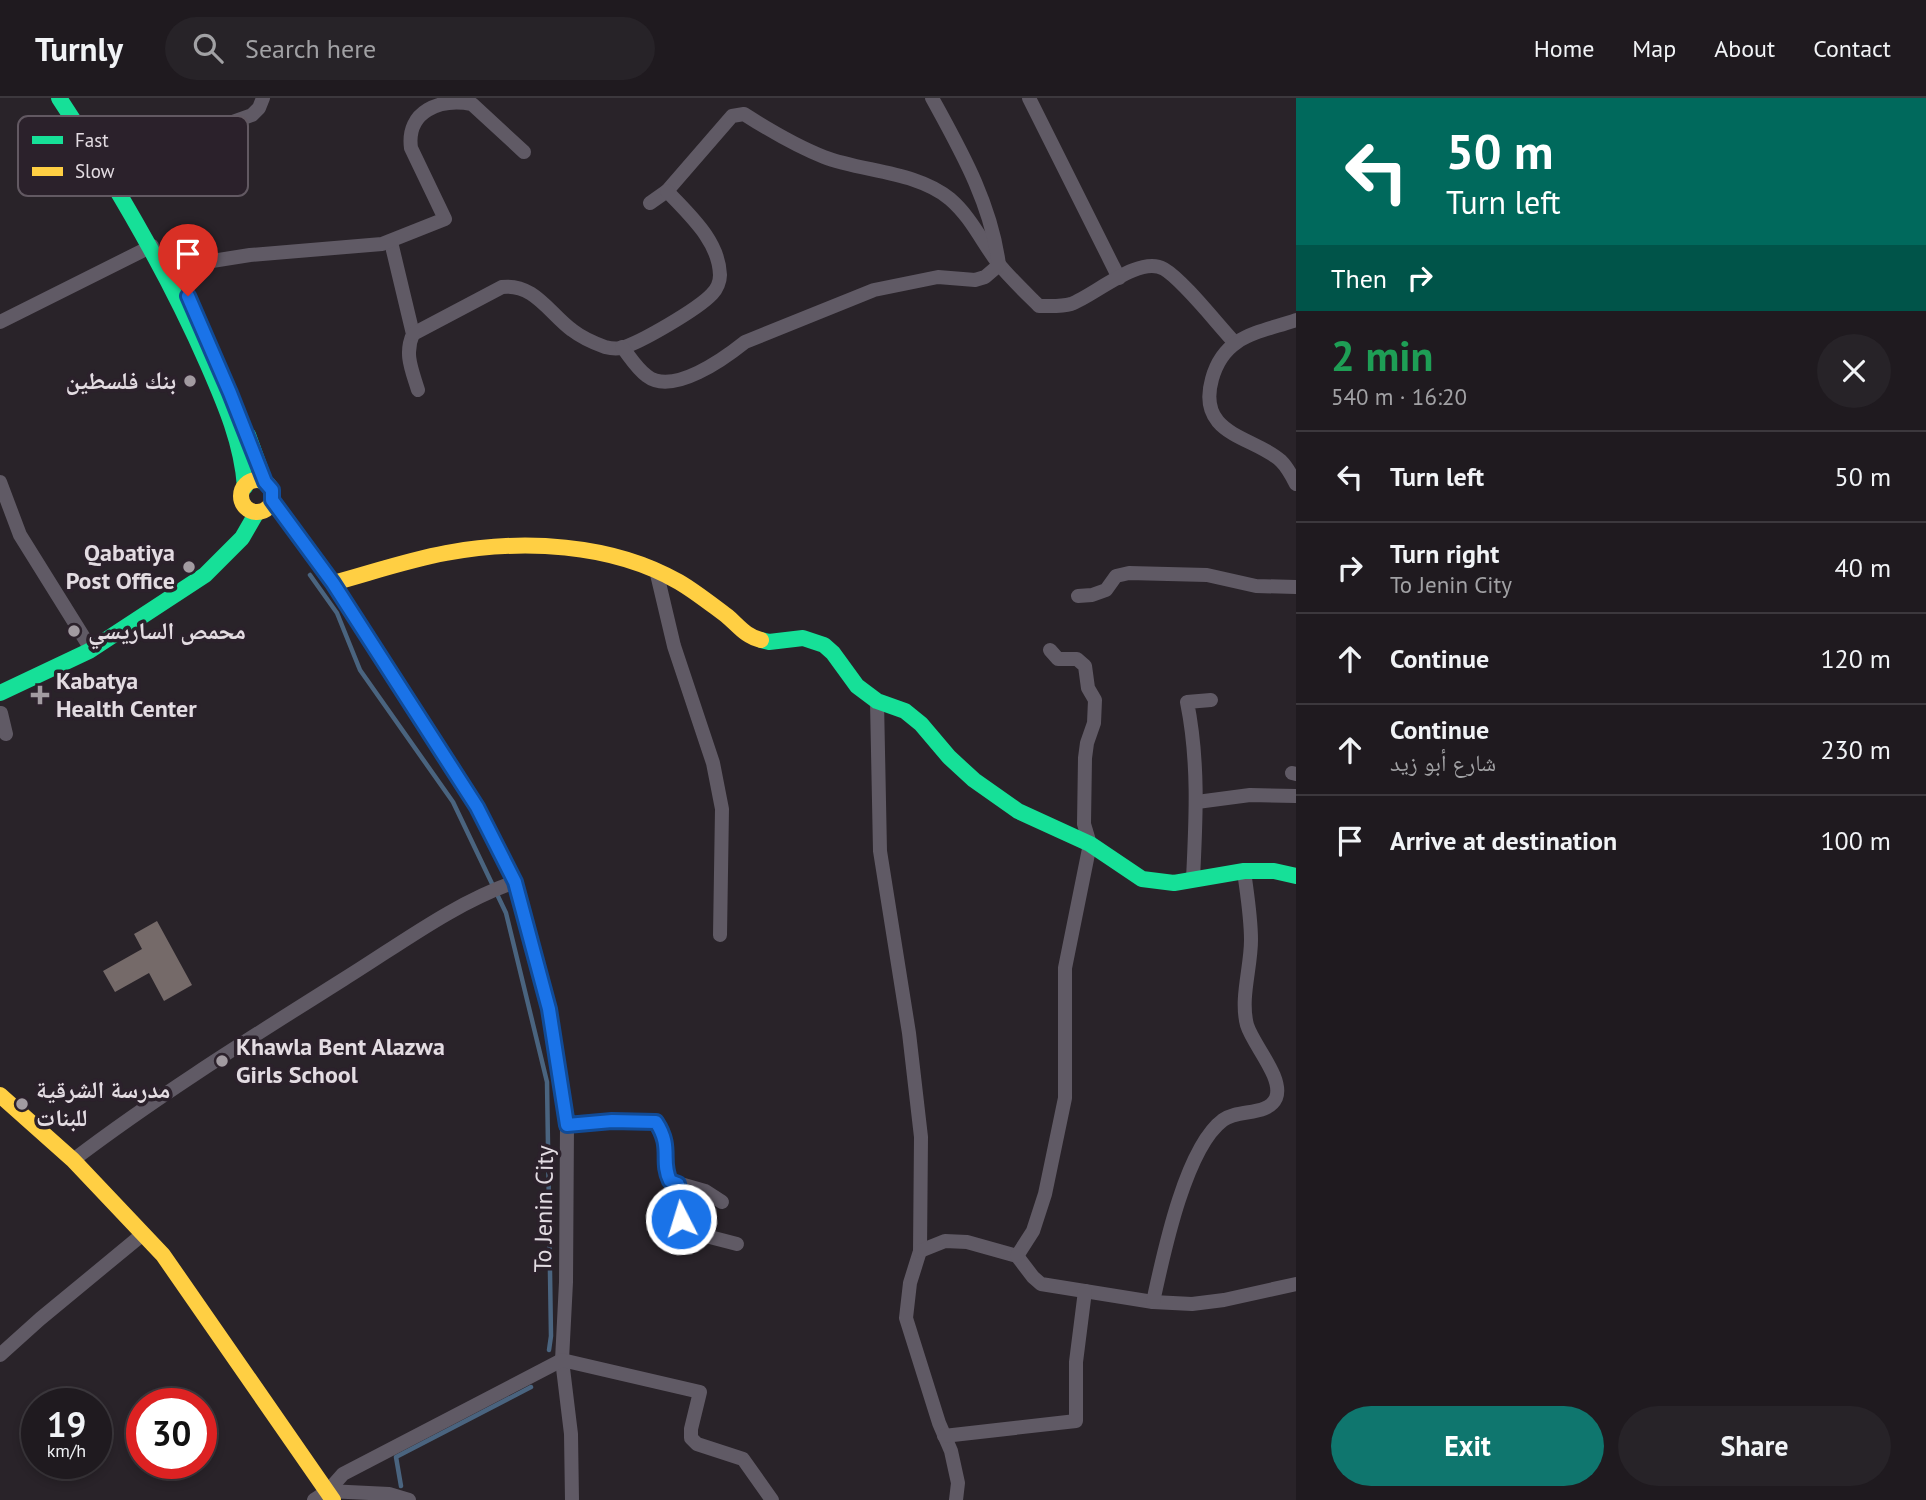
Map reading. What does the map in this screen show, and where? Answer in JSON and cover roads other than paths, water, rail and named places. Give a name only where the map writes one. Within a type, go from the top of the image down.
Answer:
[{"type":"street","points":[[59,98],[70,116]]},
{"type":"street","points":[[73,98],[85,116]]},
{"type":"street","points":[[248,116],[259,108],[263,98]]},
{"type":"street","points":[[932,98],[973,175],[996,240],[999,265]]},
{"type":"street","points":[[1029,98],[1119,278]]},
{"type":"street","points":[[174,267],[250,255],[391,242],[445,219],[411,148],[409,135],[412,126],[428,108],[443,102],[462,101],[472,104],[524,152]]},
{"type":"street","points":[[650,203],[667,191],[732,116],[744,114],[769,130],[825,158],[885,172],[923,185],[949,198],[972,224],[999,265],[1039,306],[1071,304],[1141,267],[1157,266],[1172,275],[1235,343]]},
{"type":"street","points":[[418,390],[408,357],[408,345],[413,334],[502,286],[523,288],[538,298],[572,331],[607,348],[622,347],[658,330],[704,301],[714,293],[719,284],[720,274],[713,247],[700,227],[667,191]]},
{"type":"street","points":[[121,196],[170,280],[227,411],[239,444],[245,486],[242,495],[244,505],[257,512]]},
{"type":"street","points":[[0,693],[91,649],[205,575],[242,538],[257,512],[267,509],[272,500],[272,490],[265,482],[221,370],[174,267],[135,196]]},
{"type":"street","points":[[391,242],[413,334]]},
{"type":"street","points":[[0,322],[152,246]]},
{"type":"street","points":[[622,347],[647,376],[655,381],[679,380],[702,371],[745,342],[874,290],[938,277],[975,280],[985,277],[999,265]]},
{"type":"street","points":[[1296,320],[1235,343],[1221,355],[1209,393],[1214,415],[1223,426],[1238,438],[1282,461],[1296,484]]},
{"type":"street","points":[[245,486],[255,480],[265,482]]},
{"type":"street","points":[[0,482],[20,535],[91,649]]},
{"type":"street","name":"To Jenin City","points":[[272,500],[333,583],[477,807],[515,882],[549,1009],[567,1125],[566,1282],[562,1360],[571,1434],[572,1500]]},
{"type":"street","points":[[333,583],[445,553],[488,547],[570,547],[623,557],[679,582],[729,618],[749,637],[769,642],[803,638],[824,645],[857,686],[877,701],[905,710],[974,780],[1018,811],[1090,844],[1142,879],[1174,883],[1244,871],[1274,871],[1296,876]]},
{"type":"street","points":[[656,570],[674,646],[713,763],[722,809],[720,935]]},
{"type":"street","points":[[1078,596],[1093,595],[1106,590],[1116,576],[1129,573],[1207,575],[1256,586],[1296,587]]},
{"type":"street","points":[[1017,1256],[1033,1231],[1045,1194],[1065,1098],[1065,968],[1090,844],[1084,824],[1085,758],[1094,723],[1095,699],[1088,688],[1085,666],[1077,659],[1058,659],[1050,650]]},
{"type":"street","points":[[1193,878],[1197,802],[1192,729],[1187,702],[1211,700]]},
{"type":"street","points":[[877,701],[880,851],[921,1137],[920,1251],[910,1283],[906,1318],[953,1462],[960,1498]]},
{"type":"street","points":[[1,713],[6,734]]},
{"type":"street","points":[[1197,802],[1250,795],[1296,796]]},
{"type":"street","points":[[1153,1302],[1178,1202],[1198,1155],[1211,1133],[1223,1121],[1237,1113],[1264,1109],[1274,1102],[1277,1095],[1276,1083],[1248,1028],[1244,1007],[1251,939],[1244,871]]},
{"type":"street","points":[[73,1160],[138,1112],[418,933],[488,891],[515,882]]},
{"type":"street","points":[[0,1095],[73,1160],[163,1255],[325,1497]]},
{"type":"street","points":[[567,1125],[612,1121],[656,1122],[666,1143],[667,1174],[670,1181],[705,1191],[722,1202]]},
{"type":"street","points":[[678,1184],[682,1205],[681,1219],[688,1230],[695,1230],[701,1222],[706,1223],[706,1237],[737,1244]]},
{"type":"street","points":[[0,1355],[143,1234]]},
{"type":"street","points":[[920,1251],[945,1241],[967,1242],[1017,1256],[1041,1284],[1153,1302],[1192,1304],[1224,1300],[1296,1284]]},
{"type":"street","points":[[944,1436],[1076,1421],[1076,1362],[1086,1291]]},
{"type":"street","points":[[325,1497],[343,1474],[562,1360],[700,1392],[691,1437],[697,1444],[743,1459],[772,1500]]},
{"type":"street","points":[[325,1497],[389,1494],[409,1500]]},
{"type":"waterway","points":[[310,575],[337,613],[360,670],[453,802],[506,913],[547,1082],[551,1336],[549,1350]]},
{"type":"waterway","points":[[401,1486],[396,1457],[531,1387]]},
{"type":"place","name":"بنك فلسطين","points":[[190,381]]},
{"type":"place","name":"Qabatiya Post Office","points":[[189,567]]},
{"type":"place","name":"محمص الساريسي","points":[[74,631]]},
{"type":"place","name":"Kabatya Health Center","points":[[40,695]]},
{"type":"place","name":"Khawla Bent Alazwa Girls School","points":[[222,1061]]},
{"type":"place","name":"مدرسة الشرقية للبنات","points":[[22,1104]]}]
